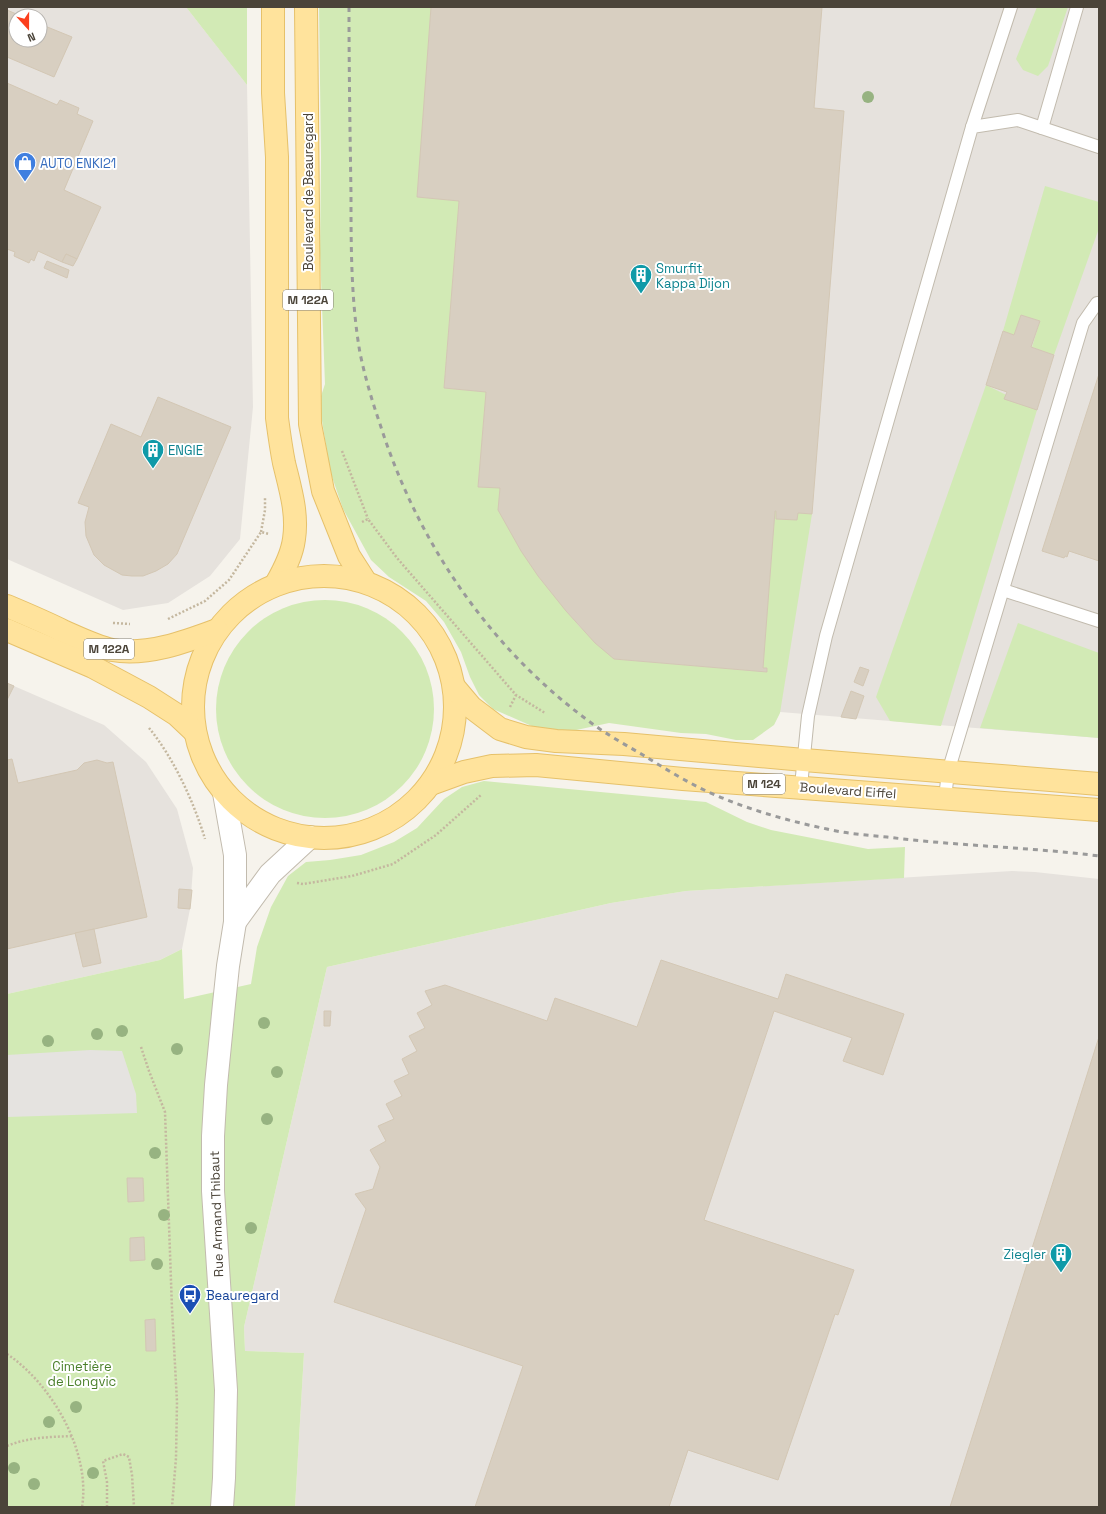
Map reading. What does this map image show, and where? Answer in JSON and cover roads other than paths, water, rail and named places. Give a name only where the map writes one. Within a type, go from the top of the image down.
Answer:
[{"type":"main road","name":"M 122A","points":[[273,7],[273,93],[277,157],[277,418],[280,442],[294,505],[295,538],[291,553],[276,584]]},
{"type":"main road","name":"Boulevard de Beauregard","points":[[306,7],[310,424],[323,491],[338,532],[349,556],[365,582]]},
{"type":"main road","points":[[320,575],[365,582],[398,597],[425,622],[445,653],[455,688],[456,713],[452,738],[444,762],[431,784],[407,809],[378,827],[345,837],[310,838],[262,823],[224,793],[206,764],[195,732],[193,696],[200,662],[217,630],[243,603],[276,584],[320,575]]},
{"type":"main road","name":"M 122A","points":[[7,606],[96,646],[120,650],[141,650],[161,647],[190,640],[217,630]]},
{"type":"main road","name":"M 122A","points":[[7,630],[93,666],[149,697],[177,715],[195,732]]},
{"type":"main road","name":"Boulevard Eiffel","points":[[455,688],[471,707],[500,730],[526,737],[556,741],[624,744],[1099,784]]},
{"type":"main road","name":"Boulevard Eiffel","points":[[431,784],[464,772],[492,766],[536,765],[683,779],[802,786],[1099,810]]},
{"type":"street","name":"Rue Armand Thibaut","points":[[222,1507],[226,1390],[213,1191],[213,1136],[216,1085],[224,1004],[235,922],[235,855],[224,793]]},
{"type":"street","name":"Rue Armand Thibaut","points":[[235,922],[270,874],[310,838]]},
{"type":"lane","points":[[802,786],[808,716],[826,636],[972,127],[1011,7]]},
{"type":"lane","points":[[1042,128],[1077,7]]},
{"type":"lane","points":[[972,127],[1018,120],[1099,147]]},
{"type":"lane","points":[[945,798],[948,772],[1083,323],[1097,303],[1099,303]]},
{"type":"lane","points":[[1003,590],[1099,621]]},
{"type":"railway","points":[[349,7],[352,274],[357,333],[362,362],[369,389],[395,467],[414,509],[436,550],[460,588],[518,659],[551,690],[593,724],[614,738],[683,779],[714,795],[737,804],[788,820],[834,831],[1099,856]]},
{"type":"place","name":"AUTO ENKI21","points":[[25,182]]},
{"type":"place","name":"Smurfit Kappa Dijon","points":[[641,294]]},
{"type":"place","name":"ENGIE","points":[[153,470]]},
{"type":"place","name":"Ziegler","points":[[1061,1274]]},
{"type":"place","name":"Beauregard","points":[[190,1314]]},
{"type":"park label","name":"Cimetière de Longvic","points":[[82,1374]]}]
